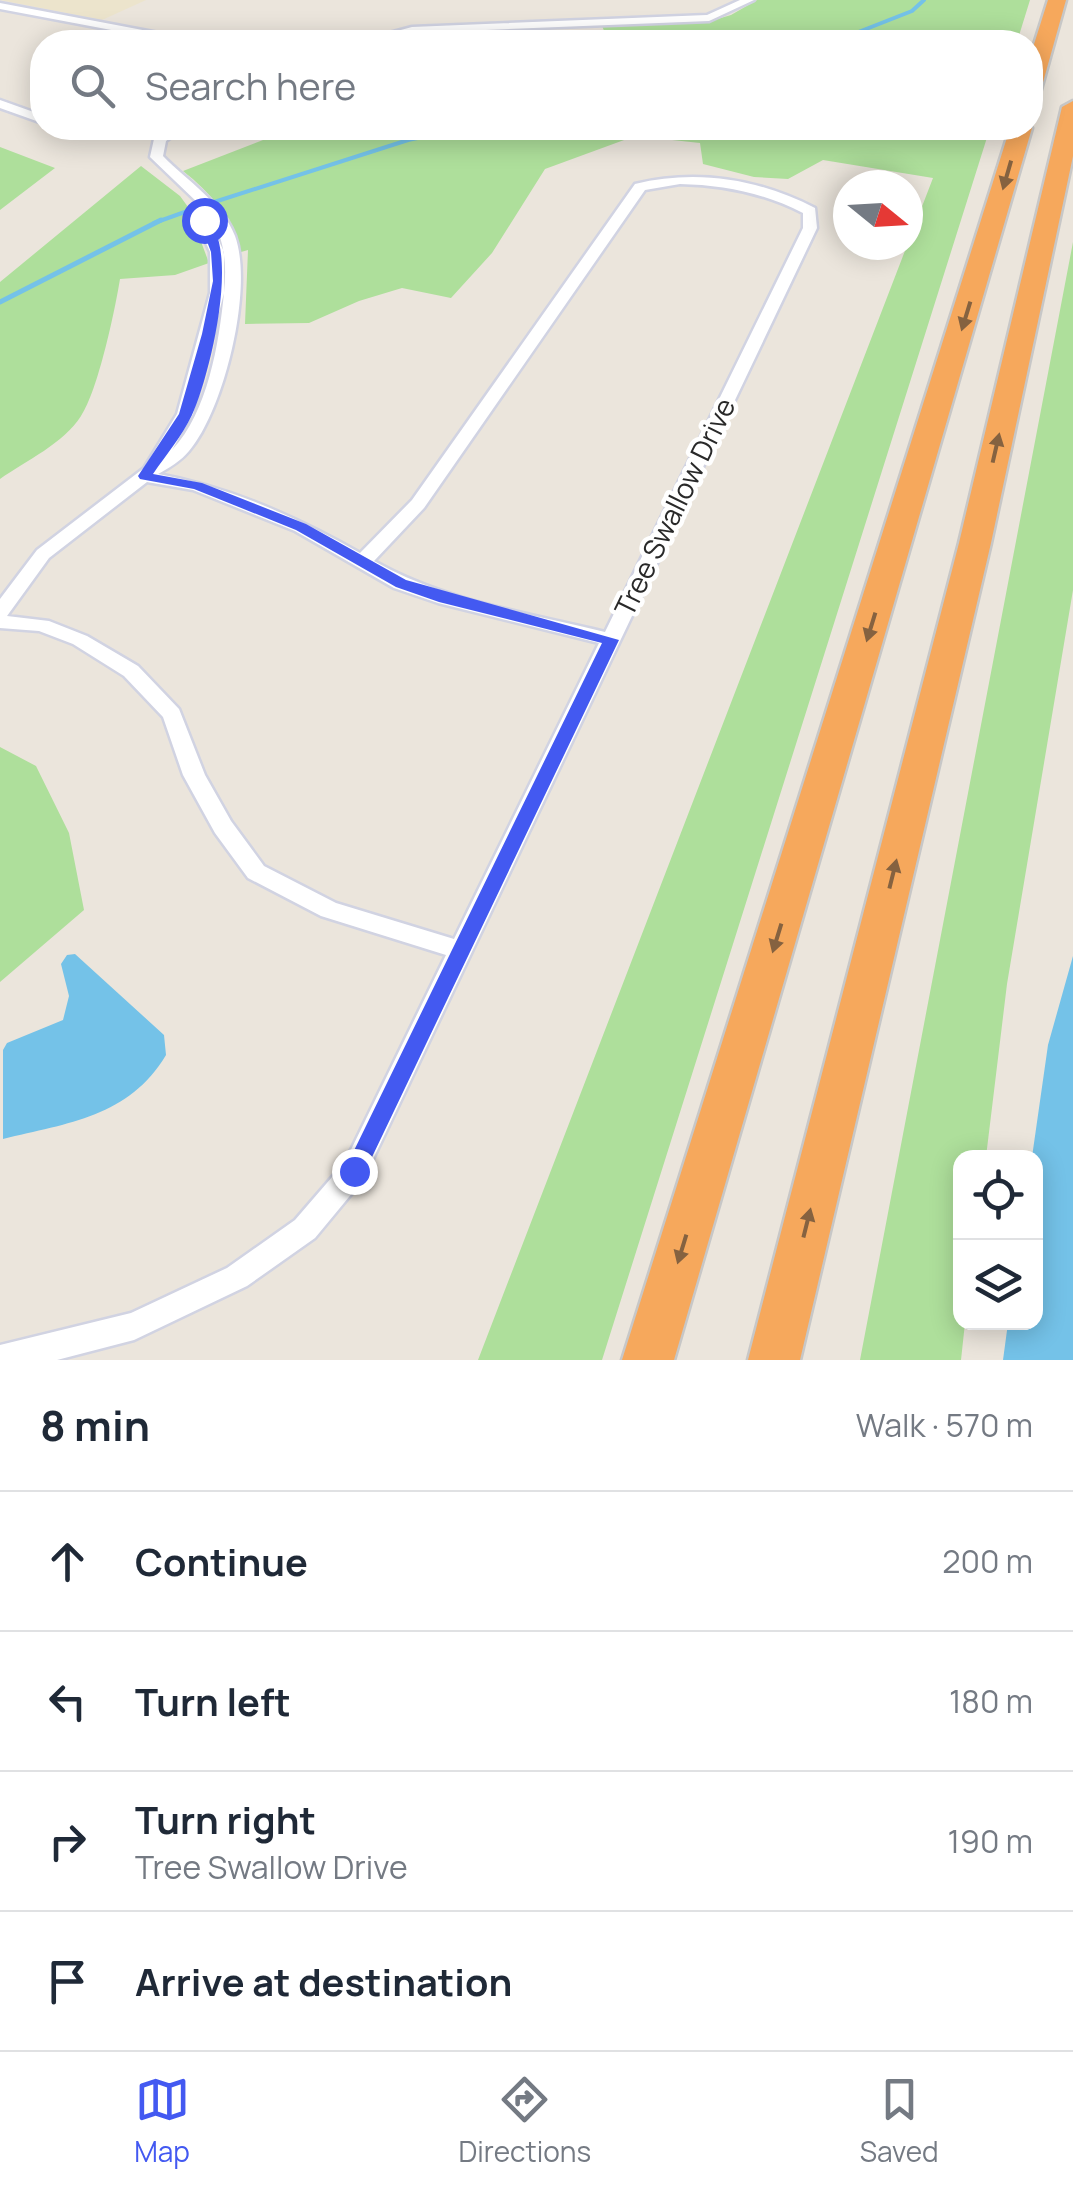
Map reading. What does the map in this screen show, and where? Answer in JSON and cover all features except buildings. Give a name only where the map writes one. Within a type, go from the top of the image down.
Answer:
[{"type":"highway","points":[[1043,48],[1057,0]]},
{"type":"highway","points":[[780,1346],[974,543],[1073,108]]},
{"type":"highway","points":[[648,1360],[1017,140]]},
{"type":"street","points":[[412,30],[537,25],[645,15],[709,18],[749,0]]},
{"type":"street","points":[[0,6],[127,30]]},
{"type":"street","points":[[537,25],[538,30]]},
{"type":"street","points":[[0,104],[30,115]]},
{"type":"street","points":[[148,140],[144,144],[143,157],[153,170],[193,192]]},
{"type":"street","points":[[148,474],[186,414],[234,294],[234,267],[227,235],[193,192],[156,157],[160,140]]},
{"type":"street","name":"Tree Swallow Drive","points":[[0,1360],[134,1326],[237,1278],[304,1230],[354,1171],[810,228],[810,211],[792,200],[671,178],[640,187],[418,504],[363,561]]},
{"type":"street","points":[[0,612],[42,554],[172,460],[186,445],[209,397],[216,334]]},
{"type":"street","points":[[190,396],[209,397]]},
{"type":"street","points":[[148,474],[197,486],[301,527],[401,584],[445,599],[611,640]]},
{"type":"street","points":[[0,622],[42,625],[80,640],[131,671],[172,714],[204,792],[223,827],[256,872],[329,910],[461,950]]},
{"type":"shaded area","points":[[0,0],[146,0],[102,20]]},
{"type":"green space","points":[[757,0],[1030,0],[1021,30],[604,30],[602,26],[714,20]]},
{"type":"green space","points":[[263,140],[624,140],[545,169],[492,253],[451,298],[402,288],[309,323],[245,324],[248,250],[241,252],[232,228],[202,188],[183,171]]},
{"type":"green space","points":[[672,140],[986,140],[602,1360],[478,1360],[901,260],[923,260],[923,204],[933,178],[923,176],[923,170],[884,170],[823,160],[788,179],[754,177],[703,164],[700,143]]},
{"type":"green space","points":[[0,147],[55,168],[0,210]]},
{"type":"green space","points":[[141,166],[180,196],[188,207],[209,263],[175,275],[120,279],[99,370],[81,416],[55,443],[0,479],[0,282]]},
{"type":"green space","points":[[1073,242],[1073,590],[1007,984],[987,1150],[953,1150],[953,1330],[964,1330],[961,1360],[860,1360]]},
{"type":"green space","points":[[0,747],[36,766],[69,833],[84,910],[0,982]]},
{"type":"water","points":[[75,954],[164,1035],[166,1055],[151,1076],[115,1105],[73,1122],[3,1139],[3,1050],[7,1043],[63,1020],[69,996],[61,964],[67,955]]},
{"type":"water","points":[[1073,956],[1073,1360],[1003,1360],[1007,1330],[1043,1330],[1043,1150],[1033,1150],[1048,1045]]},
{"type":"waterway","points":[[864,30],[912,11],[924,0]]},
{"type":"waterway","points":[[208,204],[408,140]]},
{"type":"waterway","points":[[158,222],[196,208]]},
{"type":"waterway","points":[[0,302],[158,222]]},
{"type":"route","points":[[204,220],[217,252],[219,281],[208,334],[186,414],[145,476],[197,486],[301,527],[401,584],[445,599],[611,640],[354,1171]]}]
